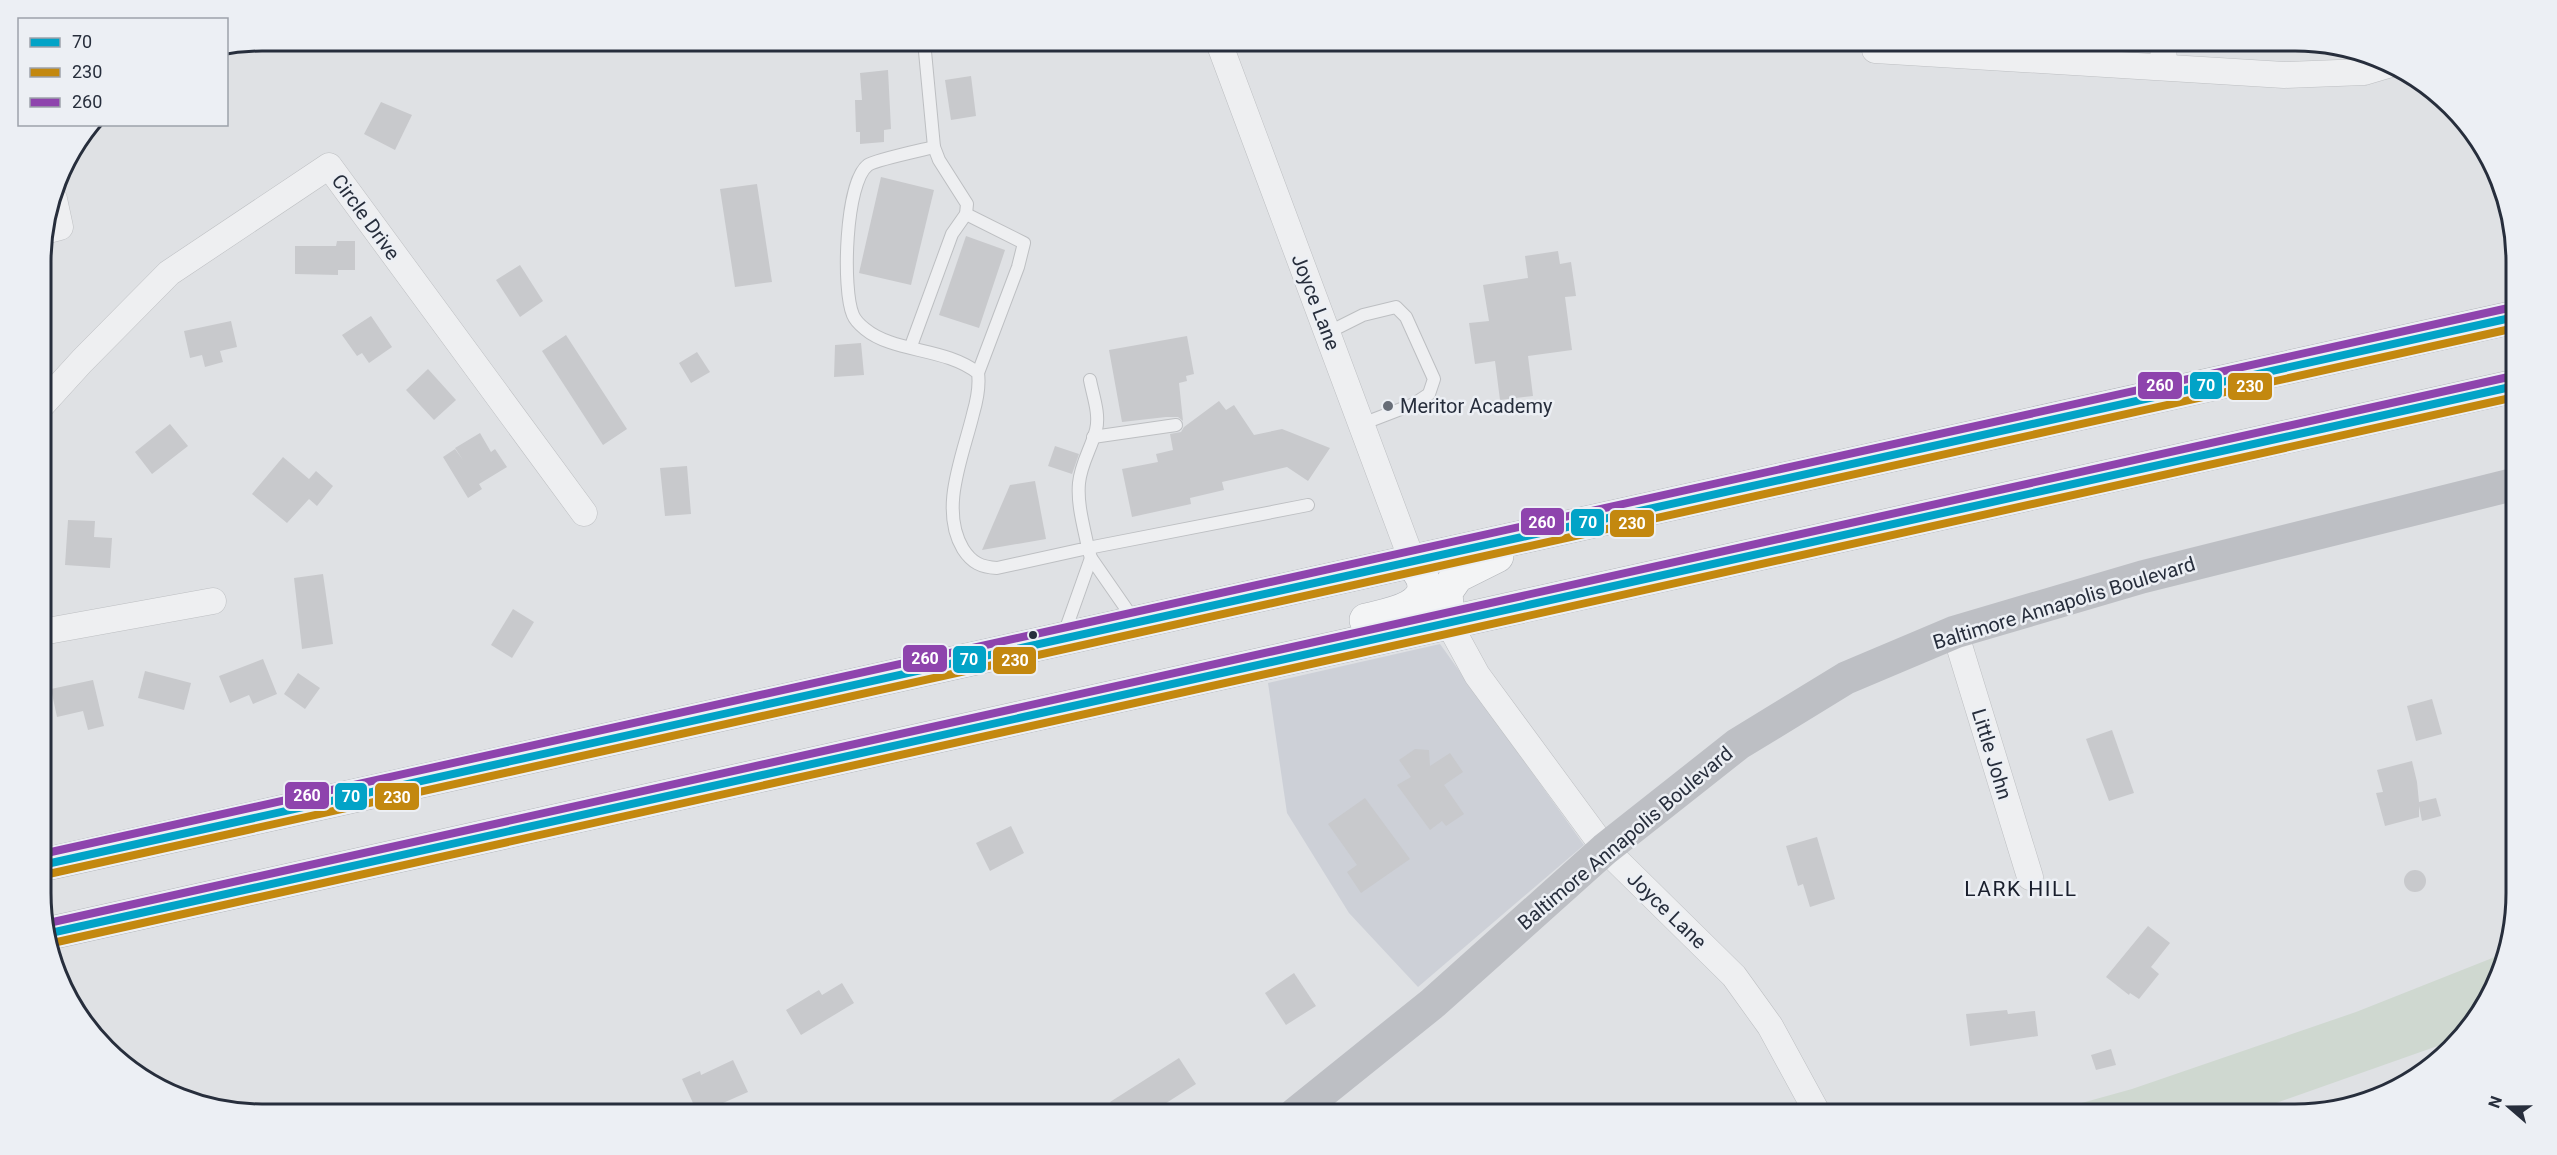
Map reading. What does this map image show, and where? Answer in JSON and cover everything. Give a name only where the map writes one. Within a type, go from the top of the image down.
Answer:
[{"type":"highway","points":[[51,863],[2506,319]]},
{"type":"highway","points":[[55,932],[2506,388]]},
{"type":"highway","points":[[1448,622],[1446,592],[1457,576],[1553,529]]},
{"type":"highway","points":[[1245,667],[1303,636],[1407,609],[1421,596],[1423,581],[1413,563]]},
{"type":"street","name":"Joyce Lane","points":[[1222,51],[1413,563]]},
{"type":"street","points":[[1891,51],[2284,75],[2364,72],[2378,68]]},
{"type":"street","points":[[2163,51],[2164,68]]},
{"type":"street","name":"Circle Drive","points":[[51,395],[169,273],[329,166],[584,513]]},
{"type":"street","points":[[54,229],[60,227],[57,212]]},
{"type":"street","name":"Baltimore Annapolis Boulevard","points":[[1307,1104],[1433,1003],[1605,849],[1737,744],[1846,678],[1954,632],[2142,577],[2506,486]]},
{"type":"street","points":[[51,630],[213,602]]},
{"type":"street","name":"Joyce Lane","points":[[1448,622],[1477,675],[1605,849],[1734,976],[1770,1026],[1813,1104]]},
{"type":"street","name":"Little John","points":[[1954,632],[2030,877]]},
{"type":"lane","points":[[911,346],[951,234],[966,214],[967,204],[934,147],[925,51]]},
{"type":"lane","points":[[934,147],[868,165],[859,177],[852,198],[846,276],[853,317],[877,337],[957,360],[978,373]]},
{"type":"lane","points":[[966,214],[1024,243],[1018,267],[978,373],[978,394],[954,493],[951,513],[956,537],[973,561],[983,567],[997,568],[1089,553],[1308,505]]},
{"type":"lane","points":[[1328,333],[1363,315],[1396,307],[1406,317],[1434,380],[1429,394],[1414,404],[1362,424]]},
{"type":"lane","points":[[1090,380],[1097,415],[1093,437],[1084,456],[1079,484],[1080,510],[1089,553],[1135,622]]},
{"type":"lane","points":[[1093,437],[1176,425]]},
{"type":"lane","points":[[1063,638],[1089,553]]},
{"type":"shaded area","points":[[1440,644],[1584,845],[1418,987],[1349,913],[1287,813],[1268,683]]},
{"type":"shaded area","points":[[2496,956],[2478,999],[2454,1032],[2441,1045],[2273,1104],[2078,1104],[2132,1089],[2356,1012]]},
{"type":"building","points":[[888,70],[891,129],[884,130],[884,142],[860,144],[860,132],[856,132],[855,100],[862,100],[860,73]]},
{"type":"building","points":[[971,76],[976,116],[951,120],[945,80]]},
{"type":"building","points":[[381,102],[412,115],[395,150],[364,134]]},
{"type":"building","points":[[881,177],[934,190],[911,285],[859,273]]},
{"type":"building","points":[[757,184],[772,282],[735,287],[720,189]]},
{"type":"building","points":[[966,236],[1005,250],[979,328],[939,315]]},
{"type":"building","points":[[337,241],[355,241],[355,270],[338,270],[338,275],[295,274],[295,246],[336,246]]},
{"type":"building","points":[[1558,251],[1560,264],[1571,262],[1576,296],[1565,297],[1572,350],[1528,356],[1533,396],[1500,400],[1495,361],[1475,364],[1469,323],[1489,321],[1483,285],[1528,278],[1525,256]]},
{"type":"building","points":[[520,265],[543,301],[520,317],[496,280]]},
{"type":"building","points":[[371,316],[392,347],[369,363],[362,353],[357,356],[342,335]]},
{"type":"building","points":[[231,321],[237,347],[220,351],[223,362],[205,367],[202,355],[190,358],[184,331]]},
{"type":"building","points":[[566,335],[627,429],[603,445],[542,351]]},
{"type":"building","points":[[1187,336],[1194,374],[1186,376],[1187,381],[1179,383],[1183,421],[1178,417],[1166,417],[1122,422],[1109,350]]},
{"type":"building","points":[[861,343],[864,375],[834,377],[835,345]]},
{"type":"building","points":[[697,352],[710,372],[691,383],[679,363]]},
{"type":"building","points":[[428,369],[456,400],[434,420],[406,390]]},
{"type":"building","points":[[1219,401],[1226,410],[1234,405],[1254,435],[1282,429],[1330,448],[1308,481],[1287,467],[1222,482],[1224,490],[1190,498],[1191,504],[1132,517],[1122,469],[1158,462],[1156,454],[1173,450],[1170,434],[1181,432],[1184,427]]},
{"type":"building","points":[[170,424],[188,446],[152,474],[135,452]]},
{"type":"building","points":[[480,433],[491,452],[495,449],[507,467],[479,484],[482,489],[468,498],[443,457],[455,449],[463,460],[455,448]]},
{"type":"building","points":[[1055,446],[1079,454],[1072,474],[1048,466]]},
{"type":"building","points":[[283,457],[309,479],[316,471],[333,486],[317,506],[309,499],[287,523],[252,494]]},
{"type":"building","points":[[687,466],[691,514],[665,516],[660,468]]},
{"type":"building","points":[[1035,481],[1046,539],[982,550],[1010,485]]},
{"type":"building","points":[[68,520],[95,521],[94,537],[112,538],[110,568],[65,565]]},
{"type":"building","points":[[323,574],[333,644],[302,649],[294,578]]},
{"type":"building","points":[[513,609],[534,622],[512,658],[491,645]]},
{"type":"building","points":[[263,659],[277,694],[253,704],[249,695],[230,703],[219,676]]},
{"type":"building","points":[[145,671],[191,683],[184,710],[138,698]]},
{"type":"building","points":[[298,673],[320,688],[305,709],[284,694]]},
{"type":"building","points":[[93,680],[104,726],[88,730],[83,711],[57,717],[51,689]]},
{"type":"building","points":[[2432,699],[2442,734],[2416,741],[2407,706]]},
{"type":"building","points":[[2112,730],[2134,793],[2109,801],[2086,739]]},
{"type":"building","points":[[1415,749],[1429,750],[1430,766],[1450,753],[1463,772],[1444,785],[1464,814],[1446,826],[1442,821],[1430,830],[1397,785],[1411,777],[1399,760]]},
{"type":"building","points":[[2412,761],[2419,802],[2436,798],[2441,816],[2422,821],[2419,806],[2419,817],[2385,826],[2376,793],[2383,792],[2377,770]]},
{"type":"building","points":[[1365,798],[1410,859],[1361,893],[1347,872],[1357,865],[1328,824]]},
{"type":"building","points":[[1011,826],[1024,853],[990,871],[976,843]]},
{"type":"building","points":[[1817,837],[1835,899],[1810,907],[1803,884],[1798,886],[1786,846]]},
{"type":"building","points":[[2415,870],[2423,873],[2426,881],[2423,889],[2415,892],[2407,889],[2404,881],[2407,873]]},
{"type":"building","points":[[2148,926],[2170,943],[2151,967],[2159,974],[2139,999],[2130,993],[2129,995],[2106,977]]},
{"type":"building","points":[[1294,973],[1316,1006],[1286,1025],[1265,993]]},
{"type":"building","points":[[842,983],[854,1003],[801,1035],[786,1010],[819,990],[822,995]]},
{"type":"building","points":[[2007,1010],[2008,1014],[2035,1011],[2038,1036],[1970,1046],[1966,1014]]},
{"type":"building","points":[[2111,1049],[2116,1065],[2096,1070],[2091,1055]]},
{"type":"building","points":[[1179,1058],[1196,1084],[1165,1104],[1111,1104],[1110,1102]]},
{"type":"building","points":[[733,1060],[748,1092],[721,1104],[693,1104],[682,1079],[700,1071],[701,1075]]},
{"type":"transit line","name":"260","points":[[51,852],[2506,309]]},
{"type":"transit line","name":"70","points":[[51,863],[2506,319]]},
{"type":"transit line","name":"230","points":[[51,873],[2506,330]]},
{"type":"transit line","name":"260","points":[[53,922],[2506,378]]},
{"type":"transit line","name":"70","points":[[55,932],[2506,388]]},
{"type":"transit line","name":"230","points":[[57,942],[2506,399]]},
{"type":"place","name":"Meritor Academy","points":[[1388,406]]},
{"type":"district","name":"LARK HILL","points":[[2021,889]]}]
